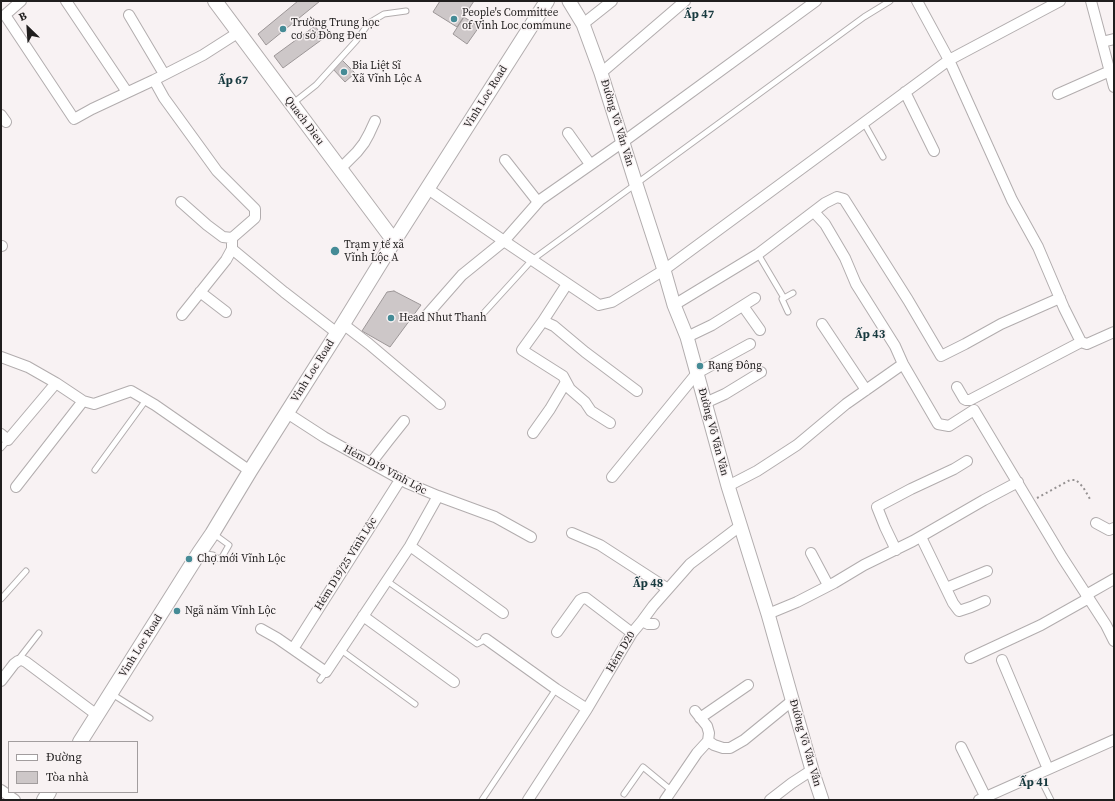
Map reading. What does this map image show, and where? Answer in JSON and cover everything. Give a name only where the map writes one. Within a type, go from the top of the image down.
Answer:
[{"type":"main road","name":"Quach Dieu","points":[[215,1],[394,241]]},
{"type":"main road","name":"Vinh Loc Road","points":[[81,741],[212,534],[394,241],[547,1]]},
{"type":"street","points":[[20,1],[3,17],[74,119],[203,55],[239,32]]},
{"type":"street","points":[[66,1],[127,92]]},
{"type":"street","name":"Đường Võ Văn Vân","points":[[568,1],[583,24],[602,73],[622,142],[664,270],[674,306],[687,337],[728,486],[768,614],[812,770],[822,800]]},
{"type":"street","points":[[583,24],[612,1]]},
{"type":"street","points":[[602,73],[685,1]]},
{"type":"street","points":[[426,316],[462,275],[504,242],[538,202],[816,1]]},
{"type":"street","points":[[917,1],[949,60],[1012,200],[1038,247],[1081,342]]},
{"type":"street","points":[[428,188],[504,242],[599,305],[612,302],[664,270],[949,60],[1060,1]]},
{"type":"street","points":[[1091,1],[1114,87]]},
{"type":"street","points":[[129,14],[164,74]]},
{"type":"street","points":[[1102,42],[1114,39]]},
{"type":"street","points":[[1058,94],[1110,71]]},
{"type":"street","points":[[154,80],[164,98],[217,171],[255,209],[255,218],[232,238],[223,237],[181,202]]},
{"type":"street","points":[[905,92],[934,151]]},
{"type":"street","points":[[340,170],[364,143],[375,121]]},
{"type":"street","points":[[568,133],[590,164]]},
{"type":"street","points":[[505,160],[538,202]]},
{"type":"street","points":[[674,306],[758,254],[825,203],[837,197],[844,199],[908,300],[940,356],[1001,324],[1060,298]]},
{"type":"street","points":[[814,212],[825,224],[845,258],[856,284],[895,346],[903,364],[938,424],[949,426],[974,410],[1062,557],[1106,625],[1114,641]]},
{"type":"street","points":[[182,315],[226,260],[232,249],[232,238]]},
{"type":"street","points":[[232,249],[284,292],[340,329],[369,344],[440,404]]},
{"type":"street","points":[[567,284],[522,350],[563,376],[570,389],[585,402],[591,411],[610,423]]},
{"type":"street","points":[[200,292],[226,312]]},
{"type":"street","points":[[687,337],[712,325],[755,298]]},
{"type":"street","points":[[743,306],[760,330]]},
{"type":"street","points":[[542,320],[554,326],[585,352],[637,391]]},
{"type":"street","points":[[822,324],[866,390]]},
{"type":"street","points":[[957,387],[964,399],[970,400],[1081,342],[1087,344],[1114,332]]},
{"type":"street","points":[[612,477],[697,373],[750,344]]},
{"type":"street","points":[[1,357],[28,367],[83,401],[94,404],[131,391],[250,471]]},
{"type":"street","points":[[728,486],[757,471],[797,445],[846,404],[903,364]]},
{"type":"street","points":[[705,403],[725,394],[761,372]]},
{"type":"street","points":[[533,433],[550,409],[566,382]]},
{"type":"street","points":[[5,437],[56,383]]},
{"type":"street","points":[[16,487],[83,401]]},
{"type":"street","name":"Hẻm D19 Vĩnh Lộc","points":[[287,413],[324,437],[400,480],[495,517],[531,538]]},
{"type":"street","points":[[372,464],[388,440],[404,421]]},
{"type":"street","points":[[896,550],[877,507],[966,462]]},
{"type":"street","name":"Hẻm D19/25 Vĩnh Lộc","points":[[293,649],[400,480]]},
{"type":"street","points":[[768,614],[797,602],[864,565],[921,538],[955,516],[1018,482]]},
{"type":"street","points":[[261,629],[326,672],[410,546],[438,496]]},
{"type":"street","points":[[1096,523],[1109,530],[1114,528]]},
{"type":"street","name":"Hẻm D20","points":[[528,800],[587,709],[632,633],[648,623],[653,606],[690,564],[740,526]]},
{"type":"street","points":[[572,533],[600,545],[668,589]]},
{"type":"street","points":[[921,538],[953,603],[959,611],[985,601]]},
{"type":"street","points":[[410,546],[503,613]]},
{"type":"street","points":[[811,553],[828,585]]},
{"type":"street","points":[[946,588],[987,571]]},
{"type":"street","points":[[970,658],[1041,625],[1114,579]]},
{"type":"street","points":[[557,632],[580,600],[586,598],[632,633]]},
{"type":"street","points":[[363,616],[454,682]]},
{"type":"street","points":[[486,639],[556,689],[587,709]]},
{"type":"street","points":[[1,681],[14,664],[22,660],[97,716]]},
{"type":"street","points":[[1002,660],[1048,769]]},
{"type":"street","points":[[665,800],[697,753],[708,741],[710,733],[707,726],[698,714],[748,685]]},
{"type":"street","points":[[708,741],[723,748],[730,748],[744,740],[793,700]]},
{"type":"street","points":[[961,747],[984,799],[1114,740]]},
{"type":"street","points":[[770,800],[812,770]]},
{"type":"street","points":[[1,790],[15,800]]},
{"type":"lane","points":[[481,316],[532,260],[864,17],[890,1]]},
{"type":"lane","points":[[292,105],[316,85],[356,40],[368,23],[384,14],[406,11]]},
{"type":"lane","points":[[864,123],[883,157]]},
{"type":"lane","points":[[758,254],[784,298],[782,299],[788,312]]},
{"type":"lane","points":[[784,298],[793,293]]},
{"type":"lane","points":[[95,470],[146,400]]},
{"type":"lane","points":[[1,448],[5,437]]},
{"type":"lane","points":[[199,553],[213,555],[221,559],[229,545],[212,534]]},
{"type":"lane","points":[[1,599],[26,571]]},
{"type":"lane","points":[[387,581],[477,644],[486,639]]},
{"type":"lane","points":[[18,661],[39,633]]},
{"type":"lane","points":[[341,650],[415,704]]},
{"type":"lane","points":[[320,680],[326,672]]},
{"type":"lane","points":[[482,800],[556,689]]},
{"type":"lane","points":[[111,693],[150,718]]},
{"type":"lane","points":[[624,794],[643,767],[672,791]]},
{"type":"lane","points":[[1038,774],[1051,800]]},
{"type":"path","points":[[1029,502],[1070,480],[1076,480],[1083,487],[1090,499]]},
{"type":"building","points":[[298,1],[320,1],[266,45],[258,34]]},
{"type":"building","name":"People's Committee of Vinh Loc commune","points":[[440,1],[474,1],[457,27],[433,12]]},
{"type":"building","points":[[464,17],[479,27],[467,44],[453,34]]},
{"type":"building","points":[[315,26],[324,38],[283,68],[274,56]]},
{"type":"building","points":[[342,60],[355,73],[345,82],[333,69]]},
{"type":"building","name":"Head Nhut Thanh","points":[[394,291],[421,305],[390,347],[362,331],[387,292]]},
{"type":"place","name":"People's Committee of Vinh Loc commune","points":[[454,19]]},
{"type":"place","name":"Trường Trung học cơ sở Đồng Đen","points":[[283,29]]},
{"type":"place","name":"Bia Liệt Sĩ Xã Vĩnh Lộc A","points":[[344,72]]},
{"type":"place","name":"Trạm y tế xã Vĩnh Lộc A","points":[[335,251]]},
{"type":"place","name":"Head Nhut Thanh","points":[[391,318]]},
{"type":"place","name":"Rạng Đông","points":[[700,366]]},
{"type":"place","name":"Chợ mới Vĩnh Lộc","points":[[189,559]]},
{"type":"place","name":"Ngã năm Vĩnh Lộc","points":[[177,611]]},
{"type":"district","name":"Ấp 47","points":[[699,15]]},
{"type":"district","name":"Ấp 67","points":[[233,81]]},
{"type":"district","name":"Ấp 43","points":[[870,335]]},
{"type":"district","name":"Ấp 48","points":[[648,584]]},
{"type":"district","name":"Ấp 41","points":[[1034,783]]}]
